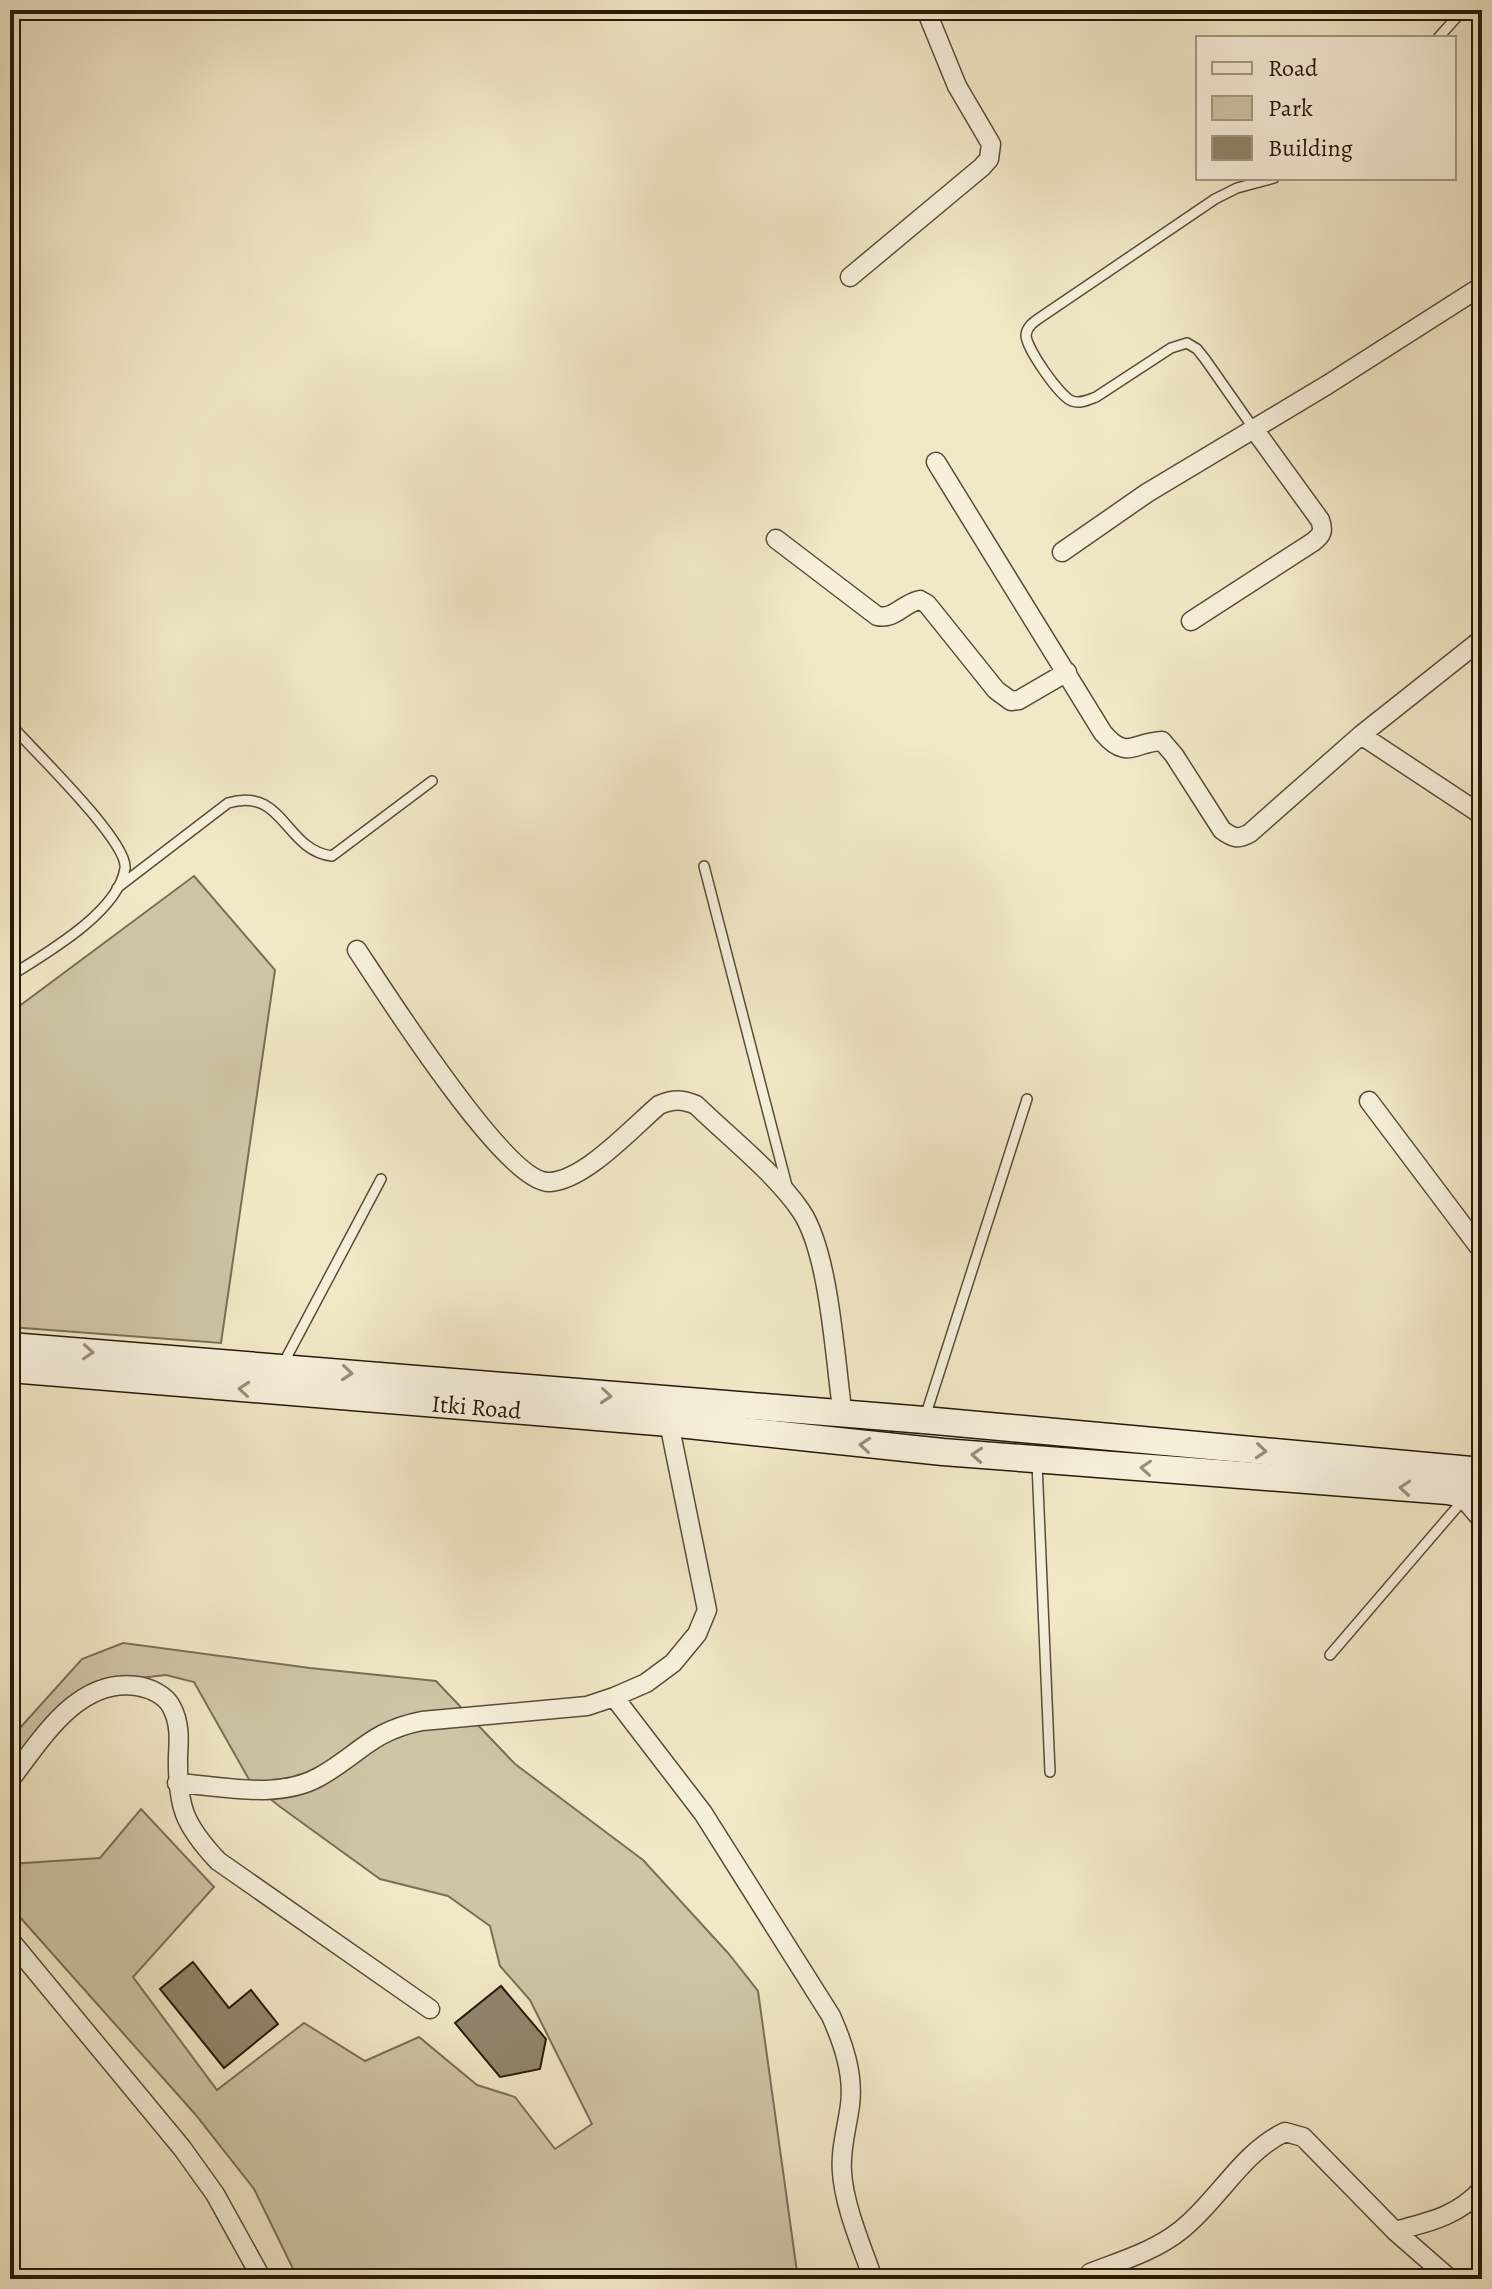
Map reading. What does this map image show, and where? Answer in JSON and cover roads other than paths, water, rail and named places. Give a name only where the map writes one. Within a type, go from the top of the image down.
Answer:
[{"type":"main road","points":[[10,1346],[843,1416],[924,1420],[1482,1471]]},
{"type":"main road","name":"Itki Road","points":[[10,1369],[669,1423],[943,1452],[1472,1497]]},
{"type":"street","points":[[850,277],[982,167],[991,153],[991,144],[957,86],[926,10]]},
{"type":"street","points":[[1062,552],[1147,493],[1327,385],[1482,286]]},
{"type":"street","points":[[1191,621],[1321,536],[1323,529],[1320,520],[1254,429]]},
{"type":"street","points":[[936,462],[1112,743],[1132,750],[1153,741],[1162,741],[1169,747],[1222,830],[1231,837],[1241,838],[1250,833],[1361,735],[1482,639]]},
{"type":"street","points":[[776,539],[877,616],[885,618],[893,615],[911,601],[920,600],[927,604],[996,690],[1011,701],[1019,700],[1067,672]]},
{"type":"street","points":[[1361,735],[1482,815]]},
{"type":"street","points":[[357,950],[487,1133],[532,1176],[547,1183],[583,1169],[659,1105],[672,1100],[685,1100],[696,1105],[790,1197],[801,1212],[818,1248],[843,1416]]},
{"type":"street","points":[[1369,1101],[1482,1251]]},
{"type":"street","points":[[177,1783],[268,1790],[294,1785],[317,1778],[373,1738],[396,1726],[587,1706],[646,1683],[673,1663],[697,1634],[707,1610],[669,1423]]},
{"type":"street","points":[[10,1780],[72,1705],[98,1691],[125,1685],[151,1689],[172,1705],[179,1728],[177,1783],[184,1816],[198,1841],[218,1861],[430,2009]]},
{"type":"street","points":[[614,1697],[703,1813],[831,2016],[842,2041],[849,2074],[850,2101],[842,2150],[842,2174],[873,2279]]},
{"type":"street","points":[[10,1940],[182,2148],[215,2194],[262,2279]]},
{"type":"street","points":[[1090,2273],[1146,2251],[1181,2230],[1250,2159],[1285,2132],[1303,2137],[1395,2231],[1450,2279]]},
{"type":"street","points":[[1395,2231],[1446,2217],[1459,2210],[1482,2189]]},
{"type":"street","points":[[1122,2260],[1126,2279]]},
{"type":"lane","points":[[1440,36],[1463,10]]},
{"type":"lane","points":[[1254,429],[1205,359],[1187,343],[1171,348],[1096,397],[1073,402],[1062,395],[1029,346],[1026,334],[1030,325],[1041,317],[1215,199],[1237,188],[1267,180]]},
{"type":"lane","points":[[10,724],[119,846],[125,866],[117,888],[100,912],[10,976]]},
{"type":"lane","points":[[117,888],[228,803],[244,798],[260,800],[307,846],[320,855],[332,856],[432,781]]},
{"type":"lane","points":[[704,866],[790,1197]]},
{"type":"lane","points":[[924,1420],[1027,1099]]},
{"type":"lane","points":[[281,1367],[381,1179]]},
{"type":"lane","points":[[1024,1459],[1050,1772]]},
{"type":"lane","points":[[1330,1655],[1472,1497]]}]
